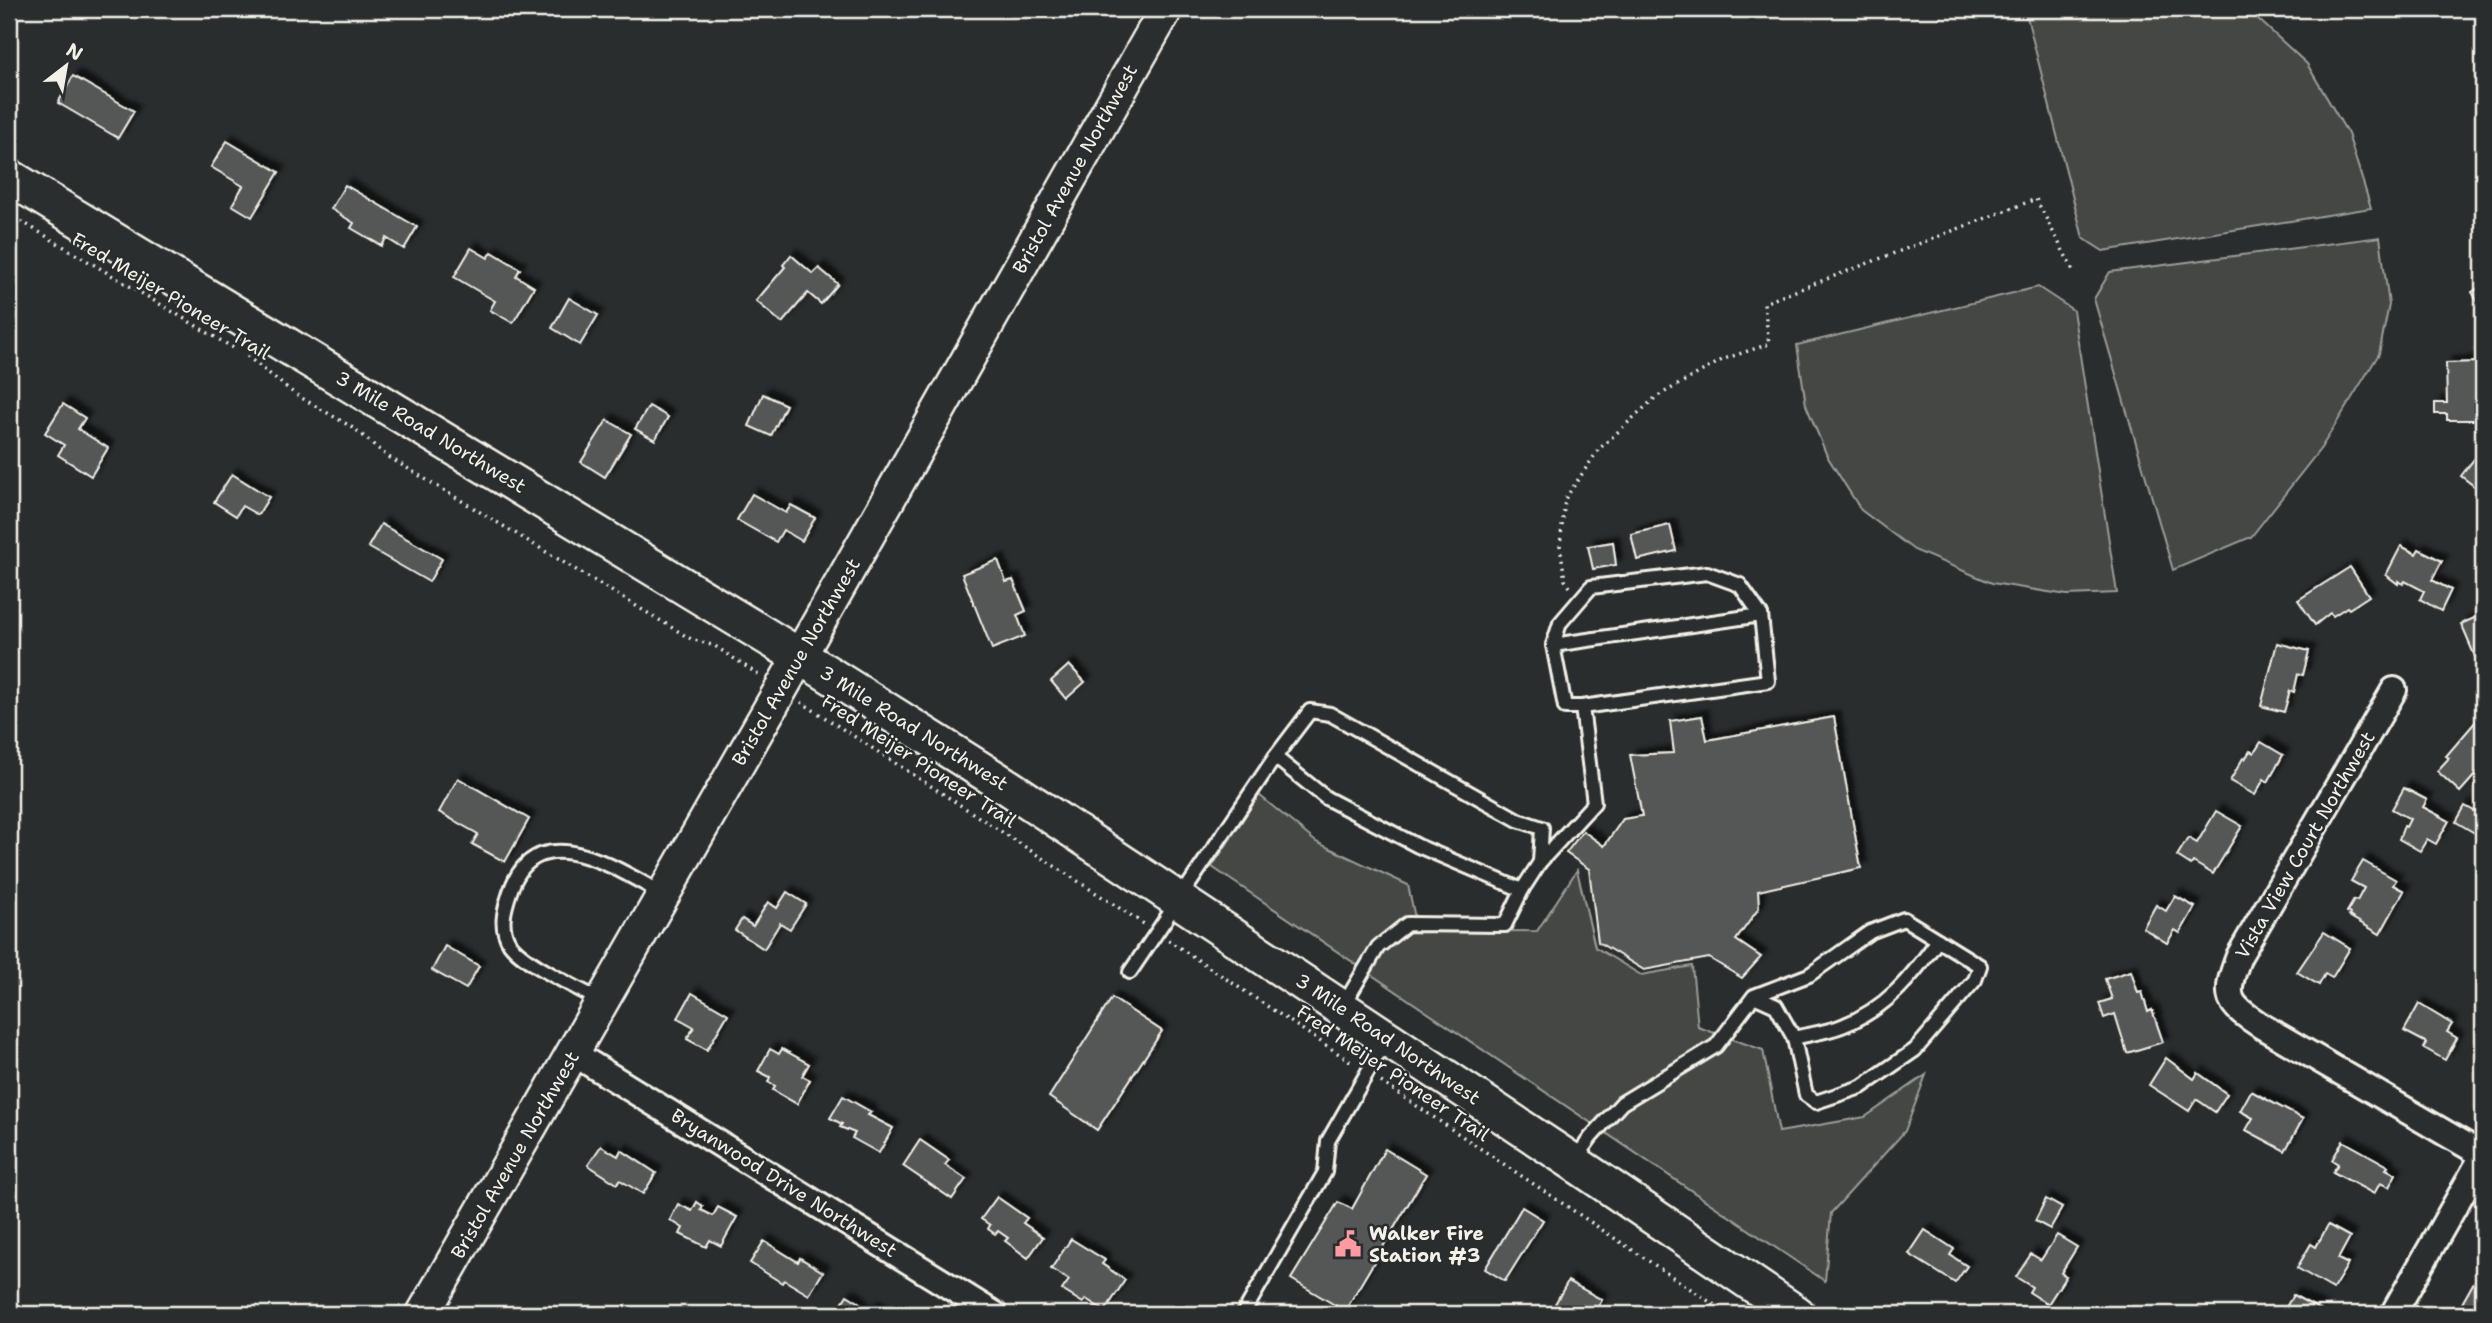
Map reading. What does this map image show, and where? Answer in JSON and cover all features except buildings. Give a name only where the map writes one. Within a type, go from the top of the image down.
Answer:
[{"type":"main road","name":"3 Mile Road Northwest","points":[[9,177],[799,656],[1008,787],[1797,1314]]},
{"type":"street","name":"Bristol Avenue Northwest","points":[[423,1314],[1166,9]]},
{"type":"street","name":"Vista View Court Northwest","points":[[2394,690],[2239,956],[2229,982],[2230,1000],[2243,1014],[2263,1027],[2483,1156]]},
{"type":"street","name":"Bryanwood Drive Northwest","points":[[573,1054],[994,1314]]},
{"type":"street","points":[[2393,1314],[2483,1156]]},
{"type":"lane","points":[[1707,573],[1740,585],[1761,615],[1768,681],[1564,707],[1553,645],[1560,623],[1579,601],[1591,587],[1707,573]]},
{"type":"lane","points":[[1553,645],[1761,615]]},
{"type":"lane","points":[[1342,1008],[1378,947],[1407,924],[1505,925],[1522,890],[1540,862],[1594,803],[1582,706]]},
{"type":"lane","points":[[1130,972],[1275,757],[1310,711],[1330,714],[1518,820],[1542,828],[1540,862]]},
{"type":"lane","points":[[1275,757],[1326,798],[1418,846],[1522,890]]},
{"type":"lane","points":[[603,1002],[525,957],[512,946],[505,934],[503,920],[511,890],[522,867],[543,853],[577,852],[615,868],[664,894]]},
{"type":"lane","points":[[1573,1162],[1591,1137],[1622,1103],[1716,1046],[1754,996],[1809,975],[1870,932],[1904,919],[1980,967],[1975,980],[1915,1050],[1861,1087],[1816,1102],[1806,1095],[1794,1038],[1776,1006],[1754,996]]},
{"type":"lane","points":[[1794,1038],[1842,1026],[1888,1001],[1917,970],[1938,940]]},
{"type":"lane","points":[[1244,1314],[1325,1172],[1328,1141],[1387,1039]]},
{"type":"path","points":[[1579,601],[1565,580],[1560,545],[1565,499],[1599,449],[1656,397],[1724,359],[1769,344],[1764,303],[2036,199],[2073,270]]},
{"type":"path","name":"Fred Meijer Pioneer Trail","points":[[9,214],[248,356],[295,394],[355,429],[387,456],[691,639],[715,646],[1072,875],[1728,1314]]},
{"type":"shaded area","points":[[2025,9],[2240,9],[2256,17],[2307,64],[2348,134],[2371,208],[2103,251],[2083,238]]},
{"type":"shaded area","points":[[2380,237],[2389,305],[2379,354],[2321,448],[2251,537],[2173,570],[2094,299],[2110,272]]},
{"type":"shaded area","points":[[2038,287],[2073,310],[2117,593],[2067,595],[1992,583],[1914,550],[1861,510],[1827,456],[1806,405],[1797,345]]},
{"type":"shaded area","points":[[1259,795],[1316,842],[1408,885],[1418,932],[1537,931],[1577,870],[1595,947],[1641,975],[1692,966],[1698,1027],[1763,1050],[1779,1132],[1865,1117],[1926,1075],[1905,1131],[1831,1213],[1825,1281],[1212,867]]},
{"type":"place","name":"Walker Fire Station #3","points":[[1348,1244]]}]
